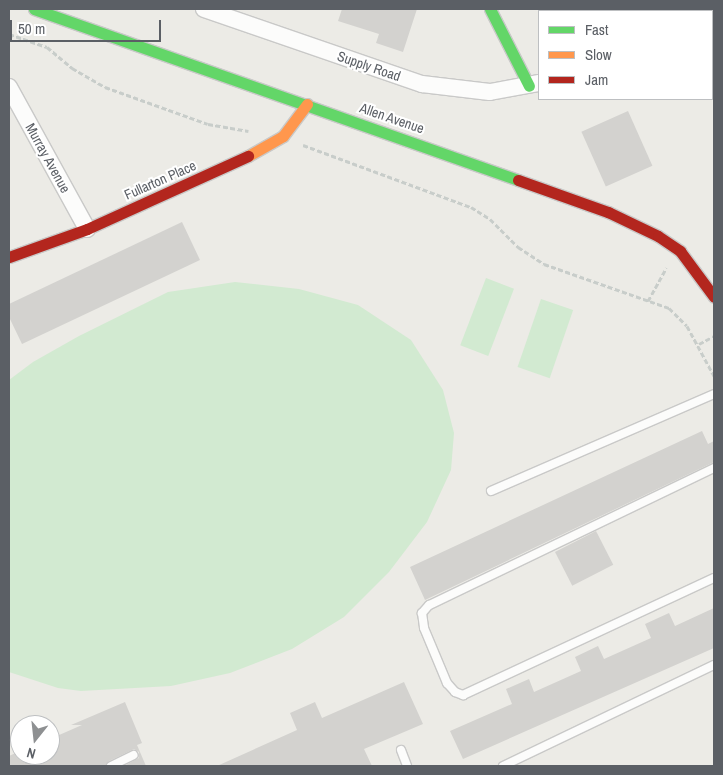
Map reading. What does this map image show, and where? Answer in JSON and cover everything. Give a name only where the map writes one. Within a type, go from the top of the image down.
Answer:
[{"type":"street","name":"Allen Avenue","points":[[34,9],[470,161],[633,223],[680,252],[714,297]]},
{"type":"street","name":"Supply Road","points":[[204,9],[422,84],[490,92],[534,85]]},
{"type":"street","points":[[490,9],[534,85]]},
{"type":"street","name":"Murray Avenue","points":[[9,87],[87,229]]},
{"type":"street","name":"Fullarton Place","points":[[9,257],[87,229],[247,157],[280,138],[307,104]]},
{"type":"lane","points":[[491,491],[714,394]]},
{"type":"lane","points":[[714,468],[429,605],[422,613],[424,628],[447,683],[455,692],[463,694],[714,578]]},
{"type":"lane","points":[[503,766],[714,665]]},
{"type":"lane","points":[[401,750],[407,766]]},
{"type":"lane","points":[[111,766],[134,755]]},
{"type":"path","points":[[9,34],[47,47],[72,68],[105,87],[208,124],[280,138],[471,207],[490,219],[518,247],[544,264],[669,308],[680,316],[699,344],[714,376]]},
{"type":"path","points":[[699,344],[714,336]]},
{"type":"green space","points":[[486,278],[514,289],[488,356],[460,345]]},
{"type":"green space","points":[[235,282],[299,289],[358,305],[411,340],[443,390],[454,433],[451,470],[427,522],[389,572],[344,617],[292,649],[230,673],[171,686],[81,691],[58,688],[9,672],[9,380],[33,362],[79,336],[168,292]]},
{"type":"green space","points":[[541,299],[573,310],[550,378],[518,367]]},
{"type":"building","points":[[342,9],[417,9],[403,52],[376,43],[379,34],[338,21]]},
{"type":"building","points":[[628,111],[652,166],[606,187],[581,132]]},
{"type":"building","points":[[182,222],[200,260],[22,344],[9,317],[9,304]]},
{"type":"building","points":[[702,431],[708,444],[714,441],[714,462],[425,600],[410,567]]},
{"type":"building","points":[[596,531],[613,565],[572,586],[555,552]]},
{"type":"building","points":[[714,608],[714,648],[463,759],[450,731],[512,704],[506,689],[529,679],[534,692],[581,671],[575,657],[598,646],[604,659],[651,638],[645,624],[669,613],[675,626]]},
{"type":"building","points":[[404,682],[423,724],[364,749],[372,766],[217,766],[297,730],[290,713],[315,702],[322,718]]},
{"type":"building","points":[[125,702],[142,743],[137,745],[146,766],[124,766],[139,758],[139,752],[134,749],[109,761],[105,766],[9,766],[10,756],[10,765],[60,765],[60,735],[82,725],[71,725]]},
{"type":"traffic: fast","points":[[34,9],[518,180]]},
{"type":"traffic: fast","points":[[490,9],[529,86]]},
{"type":"traffic: slow","points":[[248,156],[283,136],[307,104]]},
{"type":"traffic: jam","points":[[9,257],[87,229],[248,156]]},
{"type":"traffic: jam","points":[[518,180],[608,212],[658,236],[680,251],[714,297]]}]
